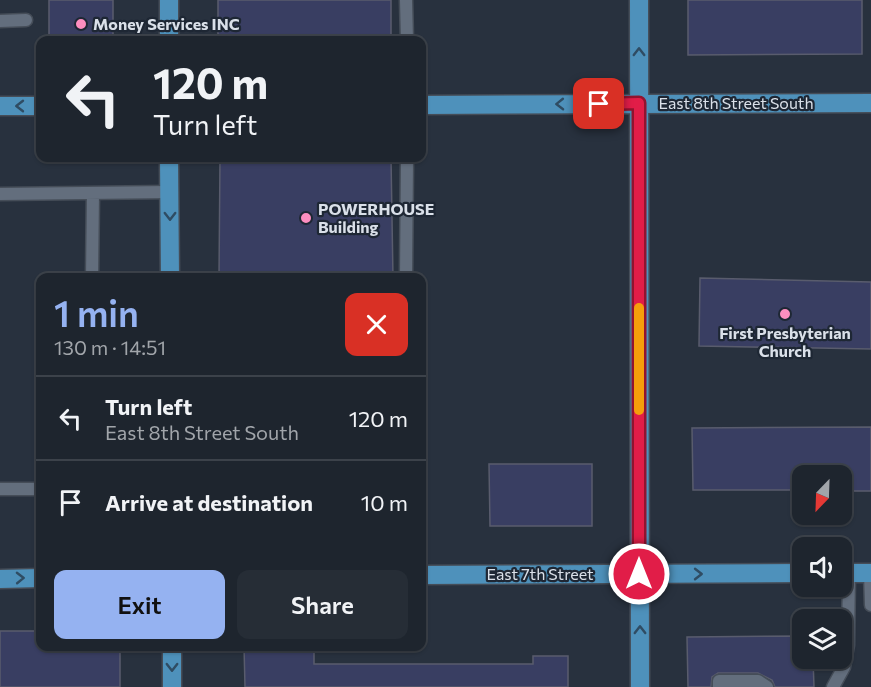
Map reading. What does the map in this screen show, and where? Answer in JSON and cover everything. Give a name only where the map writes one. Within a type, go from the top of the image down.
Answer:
[{"type":"main road","points":[[169,0],[169,36]]},
{"type":"main road","points":[[639,0],[640,687]]},
{"type":"main road","name":"East 8th Street South","points":[[426,105],[871,103]]},
{"type":"main road","points":[[0,106],[36,106]]},
{"type":"main road","points":[[170,162],[170,273]]},
{"type":"main road","name":"East 7th Street","points":[[426,575],[792,573]]},
{"type":"main road","points":[[852,573],[871,573]]},
{"type":"main road","points":[[0,579],[36,578]]},
{"type":"main road","points":[[172,651],[172,687]]},
{"type":"lane","points":[[406,0],[406,36]]},
{"type":"lane","points":[[0,21],[27,20]]},
{"type":"lane","points":[[406,162],[406,273]]},
{"type":"lane","points":[[0,194],[170,192]]},
{"type":"lane","points":[[92,273],[93,193]]},
{"type":"lane","points":[[0,489],[36,489]]},
{"type":"lane","points":[[871,573],[871,605]]},
{"type":"lane","points":[[833,687],[844,667],[848,645],[846,597]]},
{"type":"lane","points":[[719,687],[719,681],[758,681],[767,687]]},
{"type":"building","name":"Money Services INC","points":[[49,0],[113,0],[113,36],[49,36]]},
{"type":"building","points":[[218,0],[391,0],[391,36],[218,36]]},
{"type":"building","points":[[688,0],[862,0],[862,54],[688,55]]},
{"type":"building","name":"POWERHOUSE Building","points":[[220,162],[391,162],[393,273],[219,273]]},
{"type":"building","name":"First Presbyterian Church","points":[[700,278],[871,282],[871,349],[699,346]]},
{"type":"building","points":[[871,427],[871,491],[852,491],[852,465],[792,465],[792,490],[693,490],[692,428]]},
{"type":"building","points":[[489,464],[592,464],[592,526],[490,526]]},
{"type":"building","points":[[0,631],[36,631],[36,651],[120,651],[120,687],[0,687]]},
{"type":"building","points":[[792,636],[792,669],[813,669],[814,687],[775,687],[772,680],[758,673],[718,673],[712,677],[711,687],[688,687],[687,637]]},
{"type":"building","points":[[244,651],[314,651],[314,664],[533,664],[533,656],[568,656],[568,687],[245,687]]},
{"type":"slow traffic","points":[[639,308],[639,410]]},
{"type":"place","name":"Money Services INC","points":[[81,24]]},
{"type":"place","name":"POWERHOUSE Building","points":[[306,218]]},
{"type":"place","name":"First Presbyterian Church","points":[[785,314]]},
{"type":"route","points":[[599,104],[639,103],[639,574]]}]
